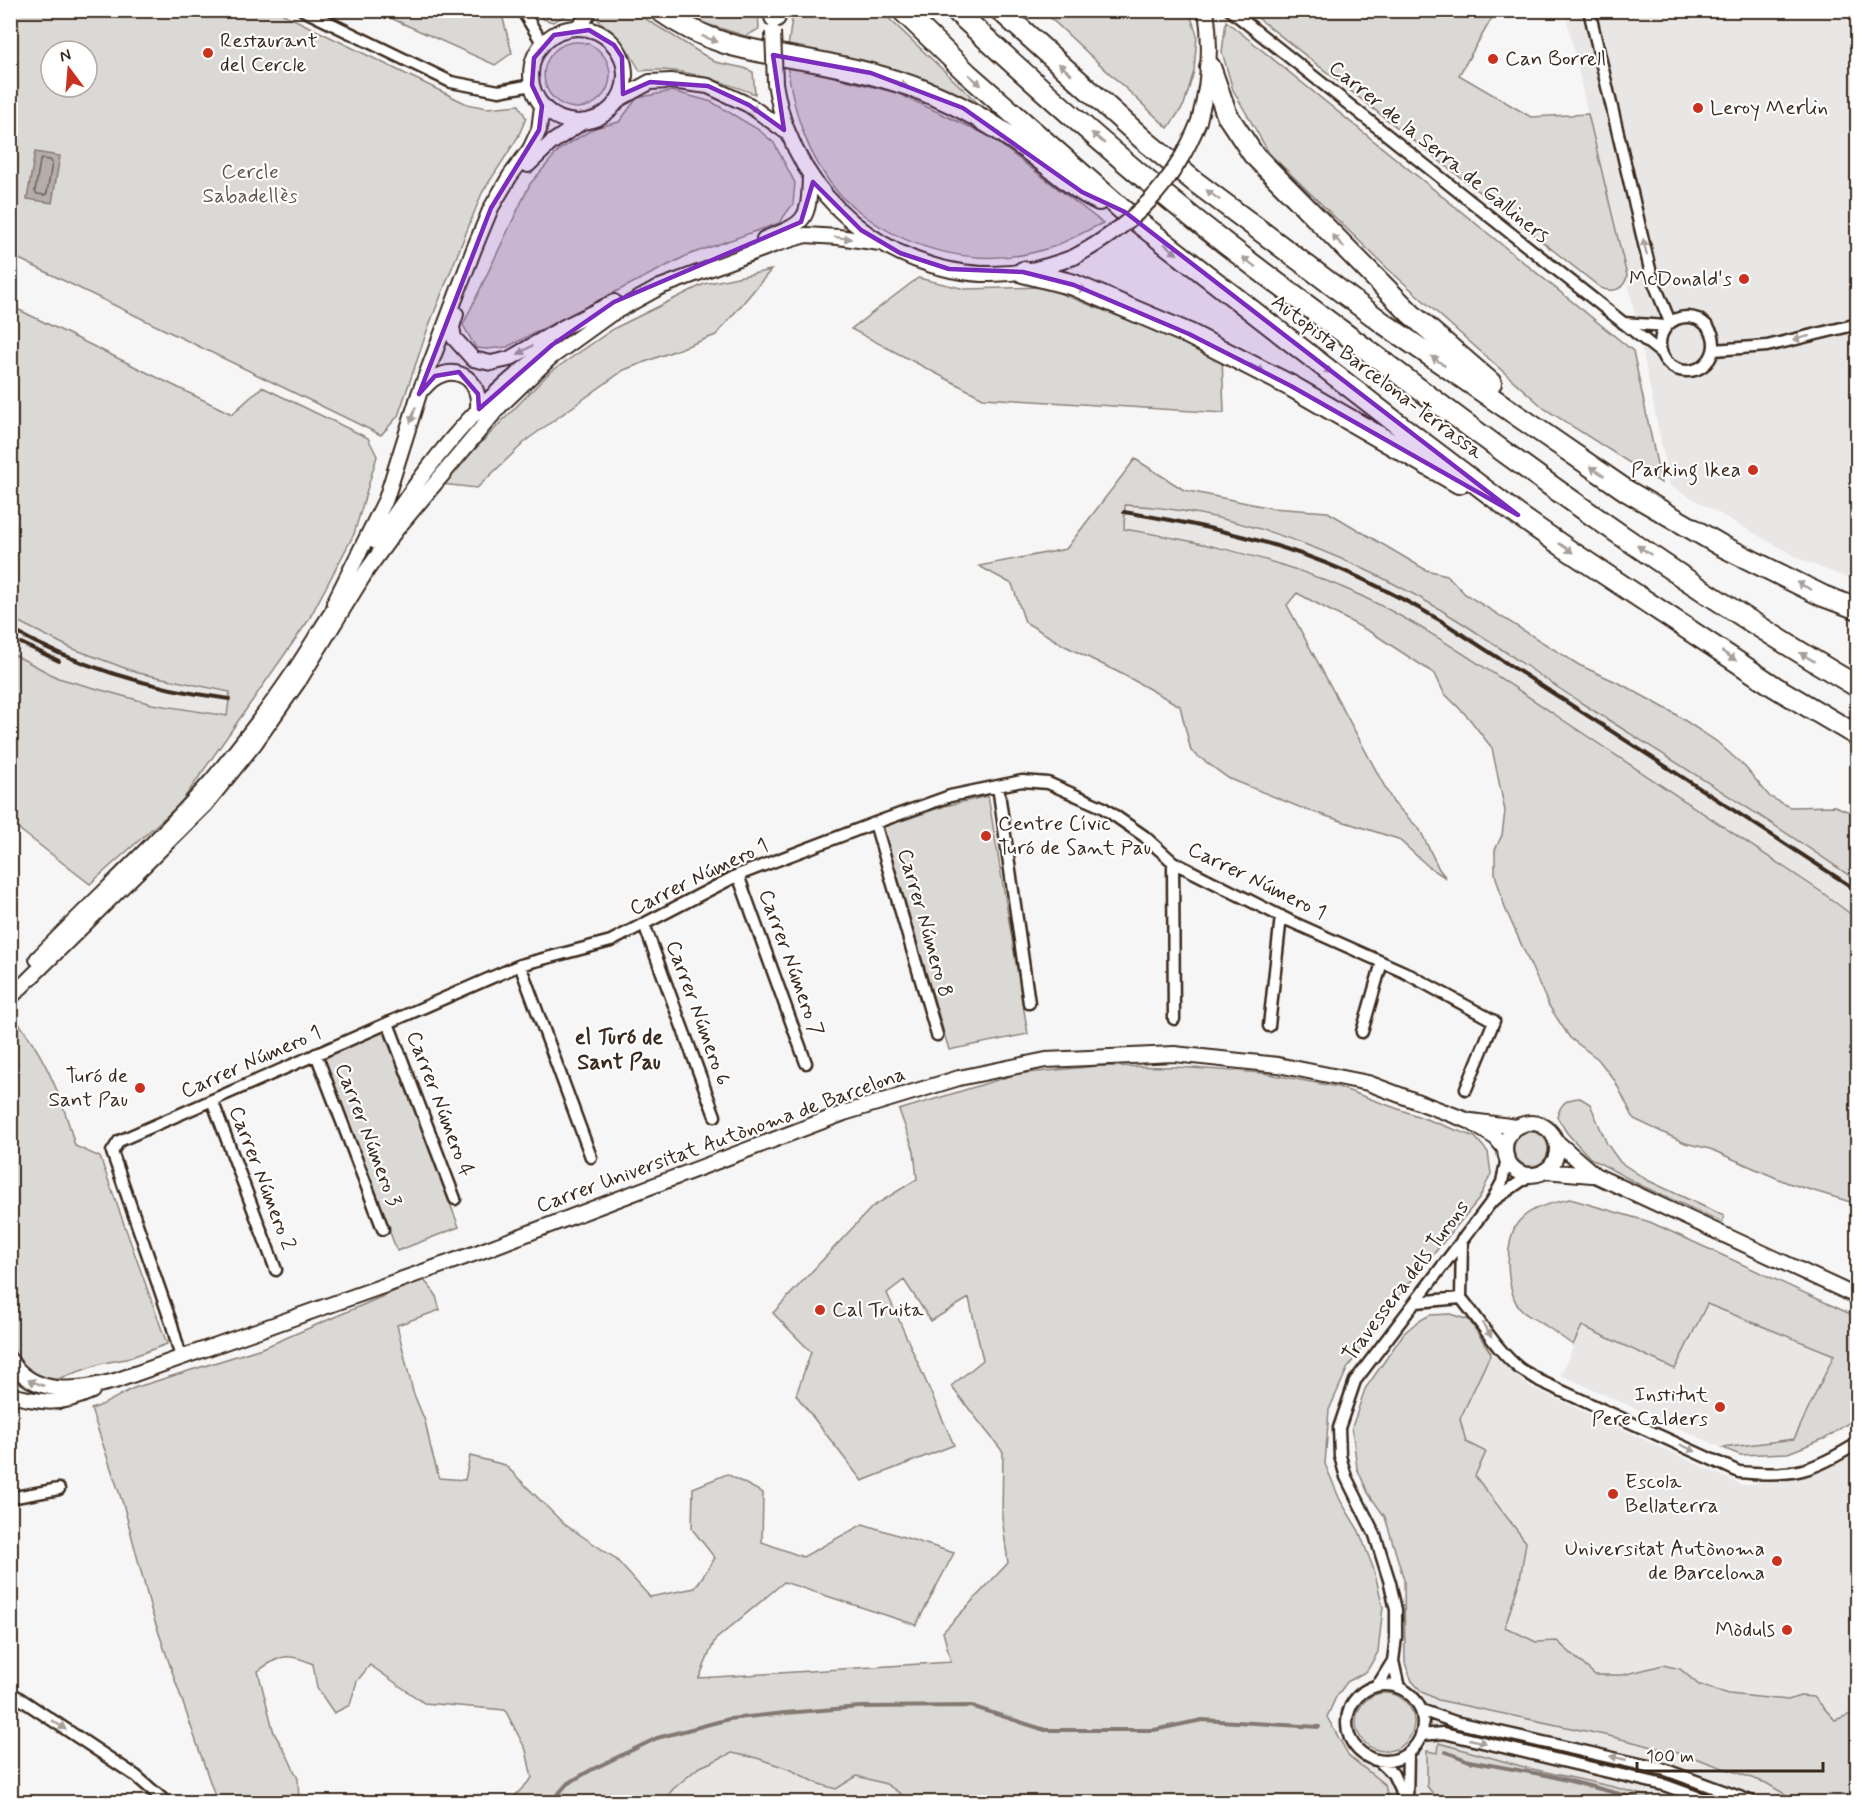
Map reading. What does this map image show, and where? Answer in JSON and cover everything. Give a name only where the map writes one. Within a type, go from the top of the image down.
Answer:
[{"type":"highway","points":[[659,10],[683,27],[732,47],[871,73],[922,90],[963,108],[993,125],[1082,192],[1125,212]]},
{"type":"highway","name":"Autopista Barcelona-Terrassa","points":[[902,10],[968,74],[1125,212],[1518,515],[1776,687],[1857,736]]},
{"type":"highway","name":"Autopista Barcelona-Terrassa","points":[[955,10],[1078,121],[1215,236],[1470,428],[1591,514],[1795,650],[1857,687]]},
{"type":"highway","points":[[1000,10],[1144,140],[1194,181],[1383,323],[1627,491],[1722,546],[1823,596],[1857,609]]},
{"type":"highway","points":[[1210,67],[1227,116],[1253,154],[1411,315],[1457,356],[1523,409],[1555,442]]},
{"type":"highway","points":[[1023,272],[1074,285],[1189,334],[1300,391],[1427,466],[1518,515]]},
{"type":"street","points":[[303,10],[452,82],[499,91],[532,85]]},
{"type":"street","points":[[522,10],[543,44]]},
{"type":"street","points":[[590,10],[583,22],[576,28],[554,35],[543,44],[534,58],[531,71],[532,85],[542,106],[552,114],[564,120],[582,122],[596,119],[608,111],[619,99],[650,82],[671,81],[708,86],[749,105],[788,134]]},
{"type":"street","points":[[774,18],[775,83],[780,111],[788,134],[810,175],[825,195],[843,214],[880,243],[921,262],[949,269],[988,274],[1023,272],[1048,267],[1074,257],[1098,244],[1136,216],[1161,189],[1180,162],[1199,121],[1206,95],[1210,67],[1210,39],[1206,10]]},
{"type":"street","name":"Carrer de la Serra de Galliners","points":[[1230,10],[1660,352]]},
{"type":"street","points":[[1589,10],[1652,278],[1668,324]]},
{"type":"street","points":[[576,28],[602,35],[614,45],[621,57],[625,74],[624,87],[619,99]]},
{"type":"street","points":[[450,328],[491,208],[530,149],[539,130],[542,106]]},
{"type":"street","points":[[327,618],[386,499],[419,394],[450,328],[498,211],[523,170],[551,142],[582,122]]},
{"type":"street","points":[[803,229],[808,208],[810,175]]},
{"type":"street","points":[[450,328],[473,359],[491,363],[509,359],[564,327],[660,279],[779,233],[803,229],[880,243]]},
{"type":"street","points":[[10,998],[205,805],[255,743],[300,679],[375,558],[500,406],[550,358],[611,314],[660,288],[803,229]]},
{"type":"street","points":[[10,986],[212,779],[293,673],[400,506],[444,448],[478,409],[552,345],[614,302]]},
{"type":"street","points":[[1623,323],[1668,324],[1689,317],[1703,322],[1711,331],[1714,340],[1711,359],[1694,371],[1684,372],[1671,367],[1664,361],[1659,343],[1661,334],[1668,324]]},
{"type":"street","points":[[1714,350],[1767,346],[1857,324]]},
{"type":"street","points":[[375,558],[384,539],[429,477],[473,427],[478,409],[478,394],[471,382],[459,372],[447,372],[430,380],[419,394]]},
{"type":"street","name":"Carrer Número 1","points":[[181,1358],[172,1325],[112,1152],[119,1141],[520,965],[611,941],[738,875],[950,796],[1022,781],[1048,783],[1102,807],[1143,836],[1173,862],[1281,916],[1404,972],[1494,1022],[1466,1089]]},
{"type":"street","points":[[998,786],[1029,1003]]},
{"type":"street","name":"Carrer Número 8","points":[[875,823],[937,1035]]},
{"type":"street","points":[[1173,862],[1174,1019]]},
{"type":"street","name":"Carrer Número 7","points":[[738,875],[806,1063]]},
{"type":"street","points":[[1269,1026],[1281,916]]},
{"type":"street","name":"Carrer Número 6","points":[[644,924],[715,1116]]},
{"type":"street","points":[[1362,1032],[1382,962]]},
{"type":"street","points":[[520,965],[591,1157]]},
{"type":"street","name":"Carrer Número 4","points":[[388,1023],[454,1199]]},
{"type":"street","name":"Carrer Número 3","points":[[316,1054],[383,1229]]},
{"type":"street","name":"Carrer Universitat Autònoma de Barcelona","points":[[10,1395],[40,1402],[73,1400],[110,1382],[479,1252],[844,1113],[959,1078],[1046,1060],[1174,1054],[1278,1065],[1368,1083],[1469,1121],[1496,1138],[1506,1154]]},
{"type":"street","name":"Carrer Número 2","points":[[212,1100],[276,1270]]},
{"type":"street","name":"Carrer Universitat Autònoma de Barcelona","points":[[1469,1121],[1517,1127]]},
{"type":"street","points":[[1595,1175],[1516,1170],[1506,1154],[1507,1138],[1517,1127],[1529,1123],[1541,1125],[1595,1175],[1857,1297]]},
{"type":"street","points":[[1537,1173],[1551,1165],[1556,1156],[1556,1141]]},
{"type":"street","name":"Travessera dels Turons","points":[[1399,1688],[1393,1661],[1396,1610],[1390,1583],[1375,1536],[1346,1478],[1340,1456],[1339,1428],[1355,1381],[1462,1238],[1492,1202],[1502,1182],[1506,1154]]},
{"type":"street","name":"Travessera dels Turons","points":[[1492,1202],[1537,1173]]},
{"type":"street","points":[[1462,1238],[1461,1298],[1518,1367],[1540,1381],[1739,1472],[1770,1475],[1799,1472],[1830,1460],[1857,1443]]},
{"type":"street","points":[[1416,1302],[1461,1298]]},
{"type":"street","name":"Carrer Universitat Autònoma de Barcelona","points":[[10,1360],[25,1378],[40,1386],[71,1389],[110,1382]]},
{"type":"street","points":[[10,1498],[59,1489]]},
{"type":"street","points":[[1393,1661],[1380,1682],[1363,1692],[1353,1704],[1348,1714],[1347,1726],[1355,1747],[1377,1760],[1393,1774],[1407,1803]]},
{"type":"street","points":[[1374,1687],[1387,1685],[1399,1688],[1414,1698],[1421,1710],[1423,1720],[1421,1735],[1408,1754],[1393,1760],[1377,1760]]},
{"type":"street","points":[[10,1692],[135,1776],[166,1803]]},
{"type":"street","points":[[1421,1710],[1455,1722],[1666,1770],[1753,1803]]},
{"type":"street","points":[[1421,1735],[1444,1733],[1664,1785],[1711,1803]]},
{"type":"street","points":[[1407,1803],[1408,1754]]},
{"type":"highlighted area","points":[[589,30],[614,45],[622,57],[623,94],[650,82],[708,86],[749,105],[784,130],[773,55],[871,73],[963,108],[1082,192],[1125,212],[1518,515],[1291,386],[1189,334],[1074,285],[1023,272],[949,269],[900,253],[861,230],[813,182],[801,222],[614,302],[552,345],[479,409],[478,394],[459,372],[435,376],[419,394],[491,208],[539,130],[542,106],[532,85],[534,58],[554,35]]},
{"type":"shaded area","points":[[1565,11],[1857,11],[1857,582],[1804,561],[1670,486],[1627,276]]},
{"type":"shaded area","points":[[1125,505],[1181,511],[1229,521],[1334,555],[1380,576],[1458,620],[1581,702],[1816,852],[1857,881],[1857,919],[1823,893],[1528,697],[1409,622],[1341,587],[1287,566],[1223,547],[1124,529]]},
{"type":"shaded area","points":[[10,618],[71,648],[138,673],[230,692],[227,716],[152,704],[58,678],[11,653]]},
{"type":"shaded area","name":"Institut Pere Calders","points":[[1707,1304],[1834,1356],[1794,1439],[1723,1448],[1561,1375],[1582,1326]]},
{"type":"shaded area","name":"Universitat Autònoma de Barcelona","points":[[1450,1314],[1469,1320],[1491,1353],[1531,1387],[1742,1485],[1806,1476],[1840,1463],[1857,1452],[1857,1802],[1340,1802],[1349,1756],[1375,1769],[1395,1766],[1426,1749],[1428,1720],[1422,1692],[1412,1681],[1405,1663],[1404,1580],[1385,1517],[1368,1493],[1357,1468],[1352,1427],[1365,1389],[1404,1333],[1430,1315]]},
{"type":"shaded area","points":[[732,1753],[757,1758],[791,1770],[819,1784],[857,1776],[886,1784],[913,1802],[664,1802],[673,1789],[698,1768]]},
{"type":"green space","name":"Cercle Sabadellès","points":[[10,11],[277,11],[467,104],[487,108],[519,105],[526,118],[518,137],[482,193],[428,328],[398,416],[381,435],[11,255]]},
{"type":"green space","points":[[375,11],[501,11],[512,53],[495,65]]},
{"type":"green space","points":[[537,11],[571,11],[553,22],[543,19]]},
{"type":"green space","points":[[600,11],[638,11],[644,18],[715,62],[753,72],[755,94],[713,79],[684,72],[640,71],[622,43],[598,20]]},
{"type":"green space","points":[[685,11],[758,11],[759,29],[746,36],[703,23]]},
{"type":"green space","points":[[793,11],[881,11],[982,107],[866,61],[788,47]]},
{"type":"green space","points":[[1043,11],[1189,11],[1197,35],[1194,71],[1184,105],[1168,128]]},
{"type":"green space","points":[[1249,11],[1496,11],[1459,75],[1531,117],[1588,114],[1627,276],[1626,281],[1614,290],[1601,288]]},
{"type":"green space","points":[[1226,21],[1633,351],[1661,483],[1545,409],[1388,269],[1269,153],[1233,90],[1222,52]]},
{"type":"green space","points":[[583,42],[601,51],[608,62],[610,75],[608,88],[601,99],[590,106],[571,108],[553,99],[546,88],[544,69],[553,51],[564,44]]},
{"type":"green space","points":[[787,65],[897,93],[989,136],[1103,223],[1049,248],[999,257],[973,257],[948,253],[899,236],[877,224],[841,196],[818,165],[798,117]]},
{"type":"green space","points":[[672,91],[712,102],[759,130],[774,143],[795,183],[793,204],[779,223],[688,255],[507,347],[476,348],[463,325],[530,184],[559,150],[594,128],[619,122],[637,98]]},
{"type":"green space","points":[[771,270],[716,335],[624,370],[528,439],[477,488],[441,484],[549,373],[615,328],[704,284]]},
{"type":"green space","points":[[918,278],[965,289],[1044,287],[1222,357],[1224,413],[983,398],[851,329]]},
{"type":"green space","points":[[11,306],[232,414],[262,387],[368,438],[377,456],[354,534],[308,621],[180,804],[90,884],[11,823],[11,653],[58,678],[152,704],[227,716],[230,692],[138,673],[71,648],[11,618]]},
{"type":"green space","points":[[1135,459],[1184,490],[1271,508],[1328,512],[1426,570],[1447,575],[1465,594],[1579,665],[1621,684],[1672,712],[1716,741],[1745,767],[1770,797],[1790,807],[1835,806],[1857,815],[1857,881],[1755,813],[1567,694],[1459,621],[1382,578],[1299,542],[1256,528],[1168,509],[1125,505],[1124,529],[1260,558],[1339,586],[1422,628],[1823,893],[1857,919],[1857,1204],[1788,1183],[1710,1149],[1685,1143],[1634,1119],[1615,1081],[1598,1059],[1570,1038],[1549,1006],[1505,908],[1495,874],[1495,850],[1502,835],[1505,811],[1492,748],[1468,717],[1444,693],[1435,674],[1374,634],[1297,593],[1287,605],[1393,802],[1420,830],[1439,869],[1446,878],[1429,867],[1398,839],[1304,809],[1228,778],[1191,751],[1180,706],[1065,646],[1025,622],[1012,584],[979,566],[1066,549]]},
{"type":"green space","points":[[988,796],[1028,1034],[949,1050],[883,827],[945,806]]},
{"type":"green space","points":[[11,1014],[23,1028],[51,1076],[65,1111],[75,1146],[100,1157],[167,1344],[55,1380],[39,1377],[26,1369],[16,1356],[11,1341]]},
{"type":"green space","points":[[384,1031],[459,1227],[397,1251],[324,1058]]},
{"type":"green space","points":[[1097,1066],[1177,1067],[1263,1073],[1338,1087],[1475,1137],[1488,1152],[1491,1174],[1479,1199],[1398,1297],[1348,1367],[1329,1410],[1325,1464],[1340,1500],[1359,1531],[1374,1570],[1383,1607],[1378,1652],[1367,1671],[1347,1682],[1336,1697],[1327,1717],[1349,1756],[1385,1785],[1389,1802],[913,1802],[886,1784],[857,1776],[836,1789],[757,1758],[732,1753],[698,1768],[673,1789],[663,1802],[509,1802],[532,1778],[526,1750],[505,1710],[424,1703],[370,1665],[357,1681],[350,1705],[334,1713],[317,1688],[313,1664],[297,1658],[284,1657],[258,1671],[274,1733],[298,1779],[299,1802],[217,1802],[152,1613],[124,1507],[91,1409],[134,1388],[265,1347],[423,1279],[435,1293],[440,1310],[397,1325],[413,1392],[425,1421],[439,1478],[465,1480],[470,1456],[505,1465],[564,1524],[615,1558],[650,1597],[695,1588],[715,1558],[692,1529],[693,1488],[727,1474],[763,1493],[762,1542],[803,1557],[863,1524],[954,1553],[916,1625],[784,1582],[715,1640],[699,1678],[951,1662],[943,1632],[1008,1563],[1002,1517],[1003,1452],[951,1386],[983,1360],[969,1298],[931,1321],[904,1280],[887,1293],[954,1445],[862,1481],[796,1395],[811,1352],[773,1313],[872,1207],[917,1179],[914,1151],[899,1110],[1017,1074]]},
{"type":"green space","points":[[1580,1098],[1590,1104],[1607,1144],[1620,1162],[1647,1180],[1724,1216],[1722,1222],[1642,1186],[1590,1158],[1567,1133],[1557,1117],[1560,1108],[1565,1103],[1571,1099]]},
{"type":"green space","points":[[1531,1132],[1543,1137],[1548,1149],[1543,1161],[1531,1166],[1519,1161],[1514,1149],[1519,1137]]},
{"type":"green space","points":[[1570,1199],[1650,1222],[1857,1317],[1857,1417],[1826,1438],[1788,1453],[1740,1455],[1723,1448],[1794,1439],[1834,1355],[1707,1304],[1675,1369],[1582,1326],[1573,1345],[1522,1311],[1516,1303],[1509,1280],[1509,1252],[1515,1228],[1520,1220],[1531,1211]]},
{"type":"green space","points":[[1450,1314],[1469,1320],[1491,1353],[1460,1419],[1466,1442],[1486,1452],[1475,1476],[1526,1542],[1520,1579],[1505,1627],[1536,1642],[1557,1641],[1595,1675],[1623,1675],[1663,1665],[1680,1669],[1699,1685],[1729,1694],[1788,1700],[1800,1696],[1814,1697],[1835,1720],[1851,1714],[1857,1719],[1857,1802],[1798,1802],[1766,1783],[1689,1756],[1609,1736],[1438,1700],[1422,1692],[1412,1681],[1405,1663],[1404,1580],[1385,1517],[1368,1493],[1357,1468],[1352,1427],[1365,1389],[1404,1333],[1430,1315]]},
{"type":"green space","points":[[1385,1693],[1396,1695],[1406,1701],[1412,1711],[1414,1722],[1412,1733],[1406,1743],[1396,1749],[1385,1751],[1374,1749],[1364,1743],[1358,1733],[1356,1722],[1358,1711],[1364,1701],[1374,1695]]},
{"type":"green space","points":[[1439,1743],[1528,1768],[1614,1787],[1667,1802],[1475,1802],[1467,1798],[1434,1795],[1427,1786],[1427,1751],[1438,1753]]},
{"type":"water","points":[[35,152],[60,156],[52,203],[27,199]]},
{"type":"waterway","points":[[551,1802],[567,1784],[657,1738],[729,1719],[785,1713],[860,1707],[971,1706],[1045,1730],[1154,1730],[1202,1720],[1319,1727]]},
{"type":"waterway","points":[[1446,1752],[1469,1761],[1551,1776],[1650,1802]]},
{"type":"railway","points":[[1124,512],[1207,528],[1269,544],[1329,564],[1387,591],[1443,622],[1858,891]]},
{"type":"railway","points":[[10,629],[62,655],[116,674],[172,689],[229,699]]},
{"type":"railway","points":[[21,643],[59,661]]},
{"type":"place","name":"Restaurant del Cercle","points":[[208,53]]},
{"type":"place","name":"Can Borrell","points":[[1493,59]]},
{"type":"place","name":"Leroy Merlin","points":[[1698,108]]},
{"type":"place","name":"McDonald's","points":[[1744,279]]},
{"type":"place","name":"Parking Ikea","points":[[1753,470]]},
{"type":"place","name":"Centre Cívic Turó de Sant Pau","points":[[986,836]]},
{"type":"place","name":"Turó de Sant Pau","points":[[140,1088]]},
{"type":"place","name":"Cal Truita","points":[[820,1310]]},
{"type":"place","name":"Institut Pere Calders","points":[[1720,1407]]},
{"type":"place","name":"Escola Bellaterra","points":[[1613,1494]]},
{"type":"place","name":"Universitat Autònoma de Barcelona","points":[[1777,1561]]},
{"type":"place","name":"Mòduls","points":[[1787,1630]]},
{"type":"district","name":"el Turó de Sant Pau","points":[[619,1050]]}]
